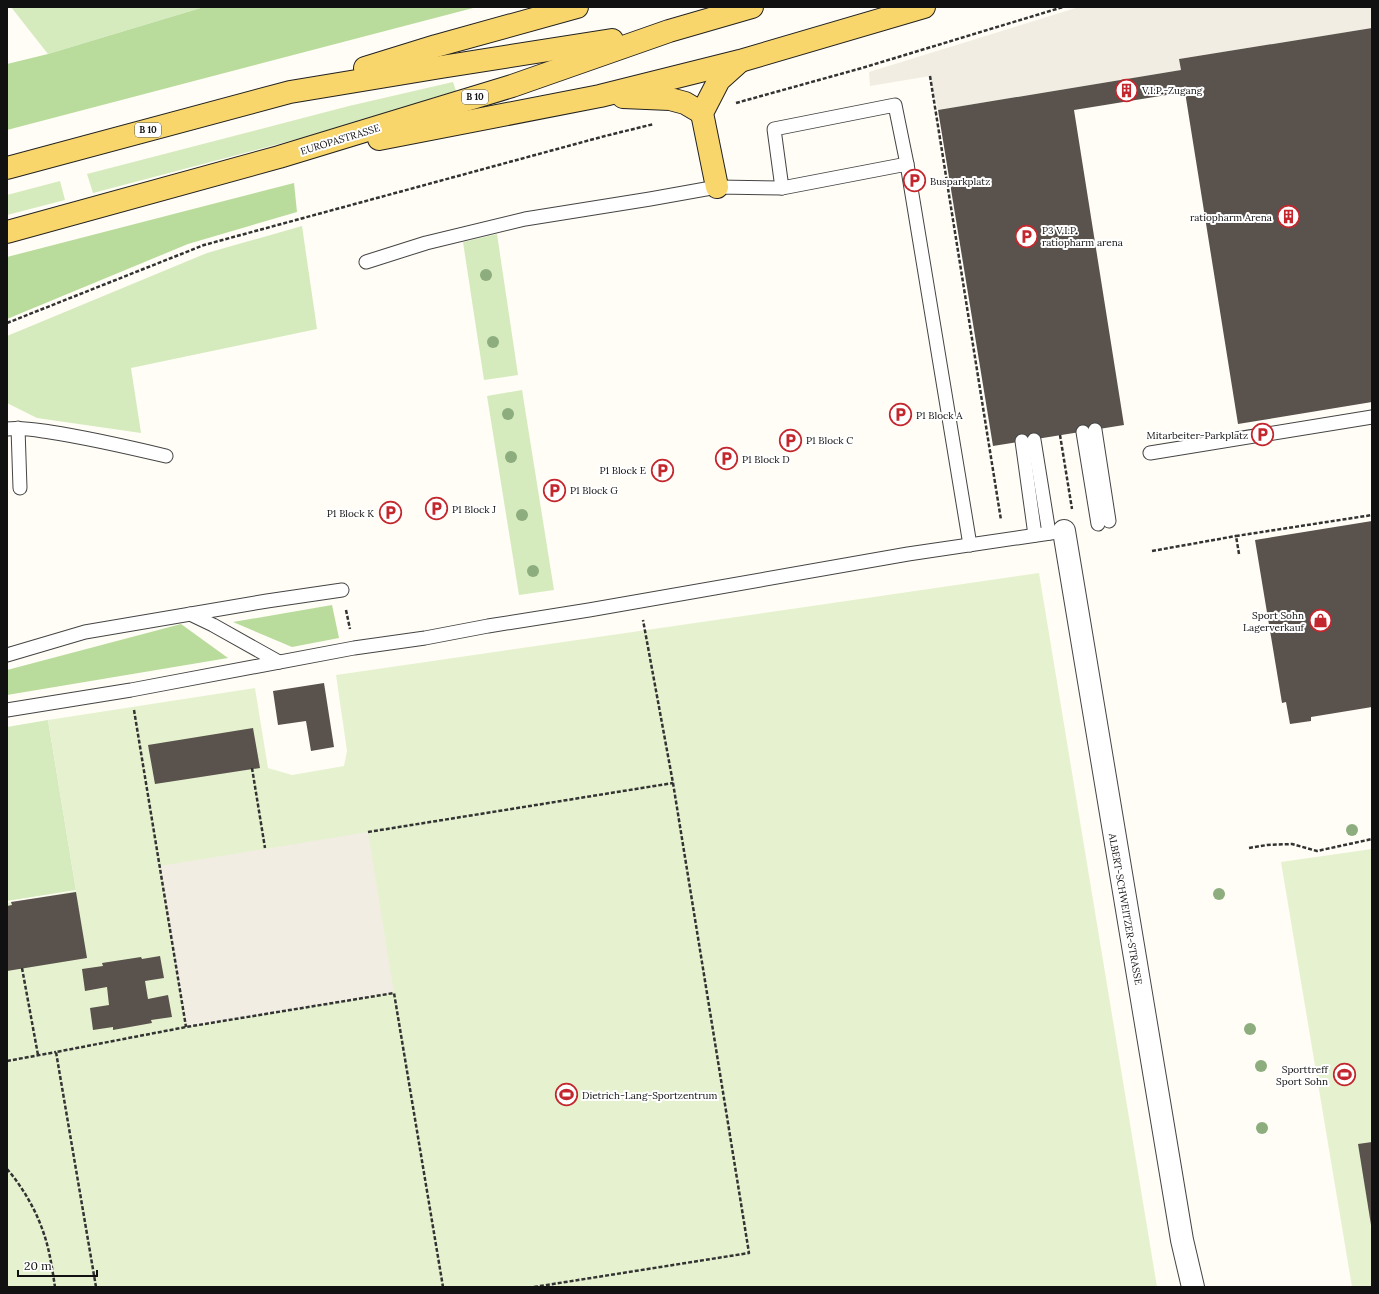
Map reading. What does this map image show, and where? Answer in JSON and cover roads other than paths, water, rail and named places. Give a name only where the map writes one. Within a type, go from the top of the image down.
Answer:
[{"type":"main road","points":[[290,92],[436,46],[577,7]]},
{"type":"main road","name":"EUROPASTRASSE","points":[[7,232],[279,157],[512,86],[669,32],[752,7]]},
{"type":"main road","points":[[279,157],[600,96],[740,62],[924,7]]},
{"type":"main road","name":"EUROPASTRASSE","points":[[7,168],[290,92],[669,32]]},
{"type":"main road","points":[[717,187],[702,113],[720,80],[740,62]]},
{"type":"main road","points":[[600,96],[670,99],[684,103],[702,113]]},
{"type":"street","name":"ALBERT-SCHWEITZER-STRASSE","points":[[1062,526],[1182,1240],[1193,1287]]},
{"type":"lane","points":[[782,188],[774,129],[895,105],[907,164],[970,545]]},
{"type":"lane","points":[[366,262],[426,243],[526,219],[586,208],[650,199],[717,187],[782,188],[907,164]]},
{"type":"lane","points":[[1150,453],[1372,417]]},
{"type":"lane","points":[[20,488],[13,428],[99,440],[166,456]]},
{"type":"lane","points":[[1089,431],[1103,523],[1091,488],[1089,431]]},
{"type":"lane","points":[[7,710],[131,690],[354,648],[425,638],[908,554],[1004,541],[1036,535],[1062,526],[1043,498],[1028,440],[1036,535]]},
{"type":"lane","points":[[7,654],[84,632],[342,590]]},
{"type":"lane","points":[[190,614],[213,624],[279,662]]},
{"type":"place","name":"V.I.P.-Zugang","points":[[1127,90]]},
{"type":"place","name":"Busparkplatz","points":[[915,181]]},
{"type":"place","name":"ratiopharm Arena","points":[[1288,217]]},
{"type":"place","name":"P3 V.I.P. ratiopharm arena","points":[[1026,236]]},
{"type":"place","name":"P1 Block A","points":[[901,415]]},
{"type":"place","name":"Mitarbeiter-Parkplatz","points":[[1263,435]]},
{"type":"place","name":"P1 Block C","points":[[791,440]]},
{"type":"place","name":"P1 Block D","points":[[727,459]]},
{"type":"place","name":"P1 Block E","points":[[662,470]]},
{"type":"place","name":"P1 Block G","points":[[554,490]]},
{"type":"place","name":"P1 Block J","points":[[437,509]]},
{"type":"place","name":"P1 Block K","points":[[390,513]]},
{"type":"place","name":"Sport Sohn Lagerverkauf","points":[[1320,621]]},
{"type":"place","name":"Sporttreff Sport Sohn","points":[[1344,1075]]},
{"type":"place","name":"Dietrich-Lang-Sportzentrum","points":[[566,1095]]}]
